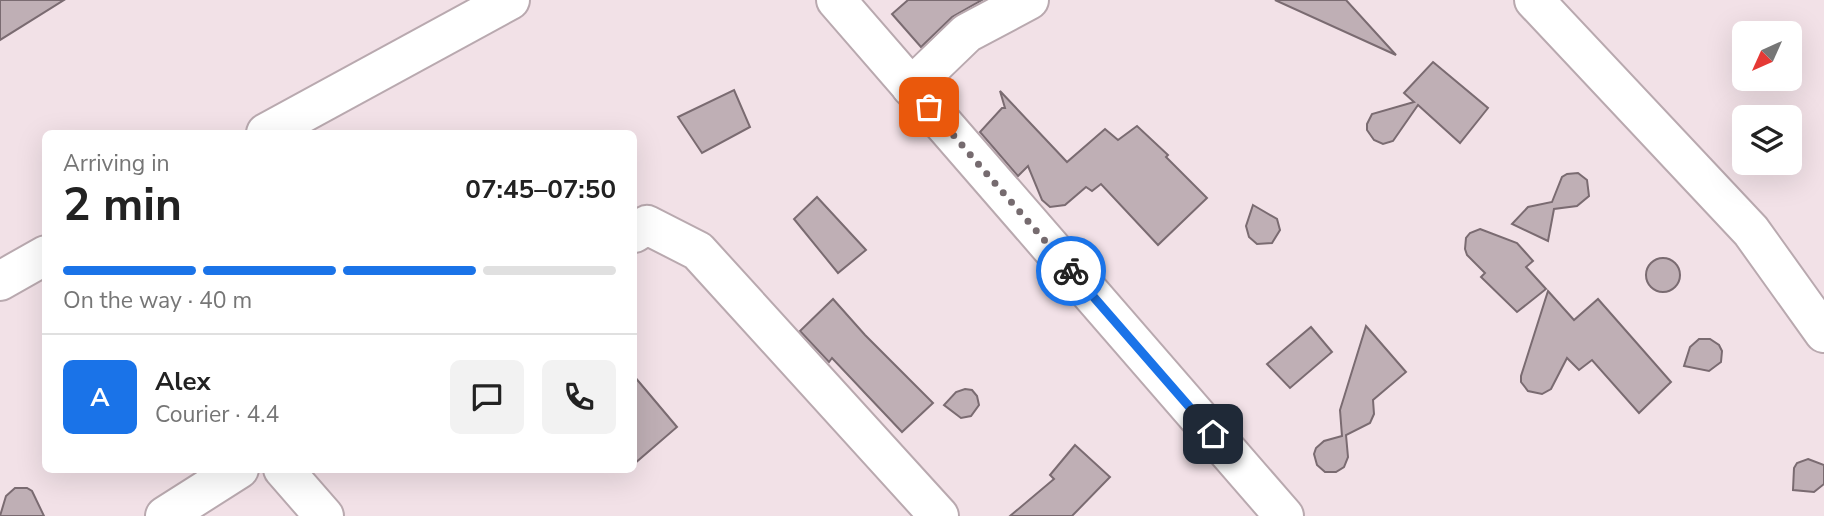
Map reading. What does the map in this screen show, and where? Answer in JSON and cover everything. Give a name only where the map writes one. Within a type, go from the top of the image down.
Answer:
[{"type":"street","points":[[272,130],[510,0]]},
{"type":"street","points":[[836,0],[1284,516]]},
{"type":"street","points":[[911,87],[967,33],[1029,0]]},
{"type":"street","points":[[1534,0],[1751,231],[1824,333]]},
{"type":"street","points":[[637,231],[647,225],[698,251],[939,516]]},
{"type":"street","points":[[0,281],[42,257]]},
{"type":"street","points":[[165,516],[233,473]]},
{"type":"street","points":[[286,473],[324,516]]},
{"type":"building","points":[[0,0],[64,0],[0,40]]},
{"type":"building","points":[[908,0],[982,0],[952,17],[921,47],[892,14]]},
{"type":"building","points":[[1275,0],[1346,0],[1396,55]]},
{"type":"building","points":[[1433,62],[1488,108],[1460,143],[1418,105],[1393,141],[1383,144],[1374,140],[1367,130],[1372,114],[1414,102],[1404,93]]},
{"type":"building","points":[[734,90],[750,127],[702,153],[678,117]]},
{"type":"building","points":[[1000,91],[1067,162],[1105,129],[1118,140],[1137,126],[1207,198],[1158,245],[1101,184],[1092,191],[1086,187],[1065,205],[1050,207],[1042,200],[1028,166],[1018,176],[980,132],[1005,108]]},
{"type":"building","points":[[1578,173],[1587,180],[1589,196],[1577,206],[1554,209],[1548,241],[1512,224],[1528,207],[1552,202],[1562,177]]},
{"type":"building","points":[[817,197],[866,250],[838,273],[794,219]]},
{"type":"building","points":[[1253,205],[1277,219],[1280,230],[1272,243],[1257,244],[1249,237],[1246,226]]},
{"type":"building","points":[[1480,229],[1517,243],[1533,261],[1526,267],[1546,289],[1517,312],[1481,277],[1485,273],[1467,255],[1466,238]]},
{"type":"building","points":[[1663,258],[1675,263],[1680,275],[1675,287],[1663,292],[1651,287],[1646,275],[1651,263]]},
{"type":"building","points":[[1548,291],[1574,320],[1598,299],[1671,382],[1639,413],[1592,360],[1579,370],[1567,358],[1551,389],[1542,394],[1528,391],[1521,382],[1521,376]]},
{"type":"building","points":[[833,299],[933,403],[902,432],[832,358],[829,362],[800,331]]},
{"type":"building","points":[[1366,326],[1406,372],[1373,400],[1374,414],[1370,423],[1346,435],[1348,457],[1344,467],[1336,472],[1325,472],[1317,465],[1314,454],[1324,441],[1342,436],[1340,410]]},
{"type":"building","points":[[1311,327],[1332,352],[1290,388],[1267,364]]},
{"type":"building","points":[[1699,339],[1710,339],[1719,345],[1722,351],[1721,362],[1709,371],[1684,366],[1690,347]]},
{"type":"building","points":[[637,380],[677,427],[637,461]]},
{"type":"building","points":[[972,390],[979,405],[971,416],[961,418],[944,405],[956,392]]},
{"type":"building","points":[[1075,445],[1110,477],[1072,516],[1010,516],[1054,479],[1050,475]]},
{"type":"building","points":[[1808,459],[1824,465],[1824,484],[1814,492],[1793,490],[1794,468],[1797,463]]},
{"type":"building","points":[[15,488],[32,491],[44,516],[0,516],[6,496]]},
{"type":"way so far","points":[[929,107],[1071,271]]},
{"type":"route","points":[[1071,271],[1213,434]]}]
